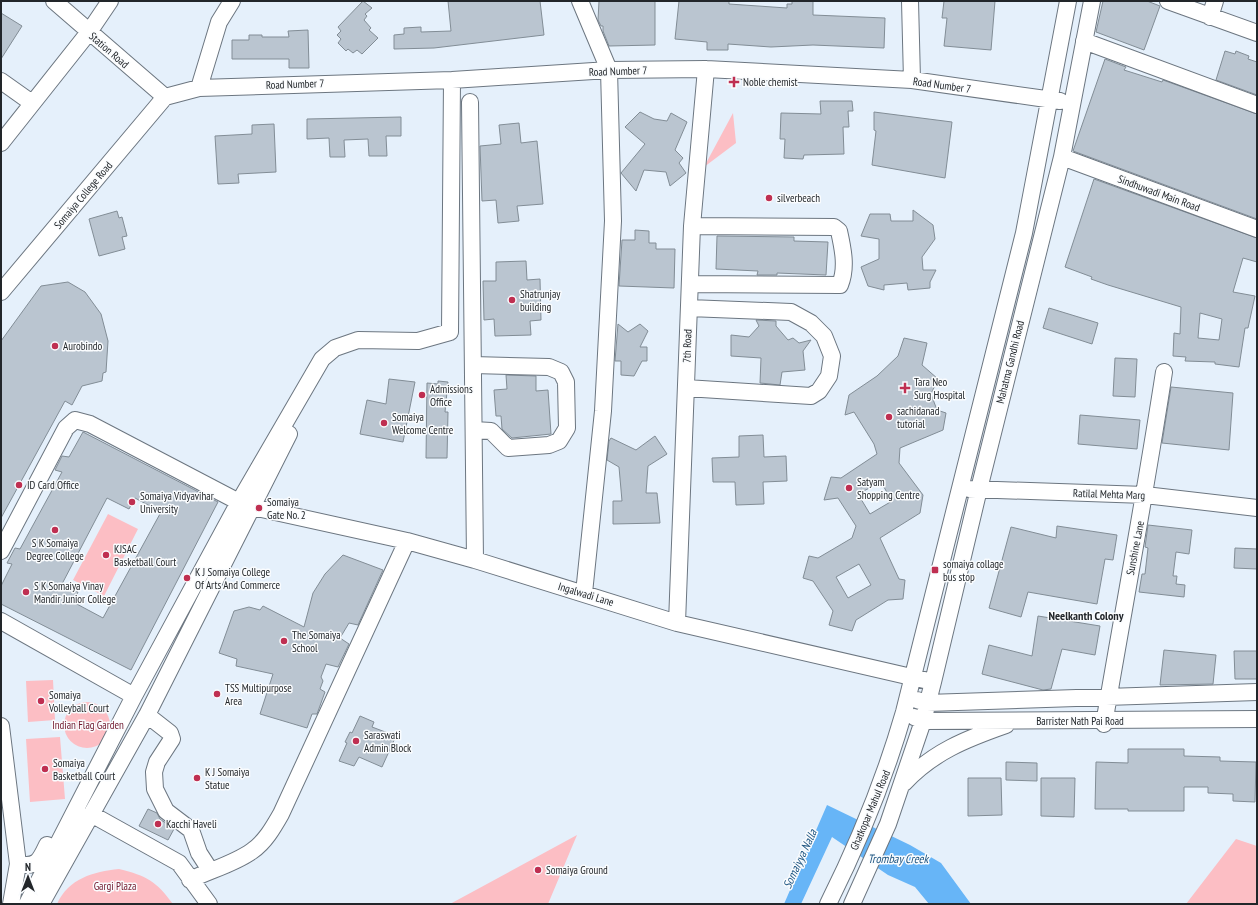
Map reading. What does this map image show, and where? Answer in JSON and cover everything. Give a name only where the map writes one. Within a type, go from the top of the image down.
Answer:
[{"type":"street","name":"Station Road","points":[[54,1],[165,97]]},
{"type":"street","points":[[1,143],[89,32],[110,1]]},
{"type":"street","points":[[199,88],[219,22],[232,1]]},
{"type":"street","points":[[580,1],[609,70],[613,221],[603,411],[584,593]]},
{"type":"street","points":[[910,1],[912,80]]},
{"type":"street","name":"Mahatma Gandhi Road","points":[[906,705],[1024,233],[1068,1]]},
{"type":"street","name":"Mahatma Gandhi Road","points":[[923,721],[1062,157],[1092,1]]},
{"type":"street","points":[[1168,1],[1257,33]]},
{"type":"street","points":[[1210,17],[1215,1]]},
{"type":"street","points":[[1084,41],[1257,105]]},
{"type":"street","name":"Road Number 7","points":[[165,97],[199,88],[452,80],[609,70],[706,69],[912,80],[1072,104]]},
{"type":"street","name":"7th Road","points":[[677,623],[692,226],[706,69]]},
{"type":"street","points":[[41,904],[147,715],[250,506],[314,370],[322,359],[335,348],[358,340],[418,341],[450,332],[452,80]]},
{"type":"street","points":[[1,81],[32,103]]},
{"type":"street","name":"Somaiya College Road","points":[[1,292],[165,97]]},
{"type":"street","points":[[470,102],[475,560]]},
{"type":"street","name":"Sindhuwadi Main Road","points":[[1062,157],[1257,229]]},
{"type":"street","points":[[690,284],[840,285],[843,277],[844,253],[839,231],[834,227],[692,226]]},
{"type":"street","points":[[686,388],[811,396],[820,391],[829,376],[832,356],[824,336],[811,323],[791,312],[689,308]]},
{"type":"street","points":[[473,365],[549,367],[561,372],[566,382],[567,428],[559,441],[550,445],[508,448],[490,431],[474,430]]},
{"type":"street","name":"Sunshine Lane","points":[[1105,722],[1126,595],[1145,495],[1164,372]]},
{"type":"street","name":"Ingalwadi Lane","points":[[1,551],[66,428],[75,420],[90,424],[250,506],[407,541],[584,593],[677,623],[933,682]]},
{"type":"street","name":"Ratilal Mehta Marg","points":[[961,489],[1145,495],[1257,508]]},
{"type":"street","points":[[27,904],[134,696],[250,506]]},
{"type":"street","points":[[190,880],[240,858],[252,850],[268,835],[280,814],[407,541]]},
{"type":"street","points":[[1,622],[134,696]]},
{"type":"street","points":[[906,705],[927,703],[1257,692]]},
{"type":"street","name":"Barrister Nath Pai Road","points":[[906,705],[923,721],[1105,722],[1257,719]]},
{"type":"street","name":"Ghatkopar Mahul Road","points":[[828,904],[849,860],[891,759],[906,705]]},
{"type":"street","points":[[147,715],[170,733],[172,739],[161,755],[154,772],[153,782],[157,795],[171,816],[191,830],[199,853],[210,870]]},
{"type":"street","name":"Ghatkopar Mahul Road","points":[[859,900],[867,872],[888,824],[923,721]]},
{"type":"street","points":[[901,786],[918,768],[943,750],[1017,721]]},
{"type":"street","points":[[1,726],[18,864],[11,904]]},
{"type":"street","points":[[91,814],[179,863],[209,904]]},
{"type":"street","points":[[18,864],[28,865],[40,860],[47,844],[56,848]]},
{"type":"green space","points":[[733,113],[736,143],[704,167]]},
{"type":"green space","name":"KJSAC Basketball Court","points":[[108,514],[138,529],[104,596],[73,580]]},
{"type":"green space","name":"Somaiya Volleyball Court","points":[[53,680],[55,720],[28,722],[26,681]]},
{"type":"green space","name":"Indian Flag Garden","points":[[87,702],[100,706],[106,712],[110,725],[106,738],[100,744],[87,748],[74,744],[68,738],[64,725],[68,712],[74,706]]},
{"type":"green space","name":"Somaiya Basketball Court","points":[[60,737],[65,799],[30,802],[26,739]]},
{"type":"green space","name":"Somaiya Ground","points":[[577,835],[548,904],[450,904]]},
{"type":"green space","points":[[1236,839],[1257,846],[1257,904],[1186,904]]},
{"type":"green space","name":"Gargi Plaza","points":[[119,869],[137,874],[150,880],[173,904],[57,904],[62,895],[75,882],[100,872]]},
{"type":"water","name":"Trombay Creek","points":[[827,805],[910,845],[941,863],[971,904],[929,904],[915,887],[888,875],[832,837],[801,904],[784,904]]},
{"type":"building","points":[[363,1],[372,8],[365,14],[367,16],[364,20],[371,28],[369,30],[378,38],[362,54],[357,50],[353,53],[348,49],[346,51],[338,43],[341,39],[337,35],[341,31],[338,27]]},
{"type":"building","points":[[448,1],[540,1],[544,35],[434,48],[394,49],[394,35],[404,34],[404,28],[421,27],[421,32],[451,31]]},
{"type":"building","points":[[599,1],[655,1],[655,45],[609,46],[603,31],[603,26],[601,26],[598,20]]},
{"type":"building","points":[[679,1],[729,1],[729,4],[787,8],[787,4],[792,4],[792,1],[813,1],[813,15],[885,18],[884,48],[813,45],[771,47],[728,44],[728,50],[707,50],[707,42],[675,39]]},
{"type":"building","points":[[944,1],[995,1],[991,50],[944,46],[947,18],[942,18]]},
{"type":"building","points":[[1103,1],[1147,1],[1160,6],[1144,50],[1096,32]]},
{"type":"building","points":[[1,13],[22,26],[1,59]]},
{"type":"building","points":[[308,30],[309,68],[289,68],[289,59],[232,59],[232,40],[249,40],[249,35],[262,35],[262,37],[289,37],[288,31]]},
{"type":"building","points":[[1225,51],[1235,54],[1236,51],[1249,56],[1248,59],[1257,62],[1257,95],[1216,80]]},
{"type":"building","points":[[1105,59],[1126,67],[1124,70],[1162,82],[1163,80],[1257,114],[1257,219],[1073,151]]},
{"type":"building","points":[[820,101],[852,101],[853,111],[848,111],[849,127],[843,127],[844,154],[804,155],[803,159],[784,158],[785,139],[780,139],[781,113],[821,114]]},
{"type":"building","points":[[640,112],[654,119],[667,121],[671,113],[687,122],[675,150],[683,158],[679,163],[686,173],[670,186],[666,172],[644,170],[636,191],[621,173],[645,144],[625,127]]},
{"type":"building","points":[[874,112],[952,122],[945,178],[872,165],[876,131],[874,130]]},
{"type":"building","points":[[401,117],[401,136],[386,136],[387,156],[369,156],[368,139],[344,140],[345,157],[330,157],[329,138],[307,139],[307,119]]},
{"type":"building","points":[[519,123],[521,143],[537,141],[543,204],[517,206],[519,221],[498,223],[496,200],[482,201],[480,146],[501,144],[499,125]]},
{"type":"building","points":[[274,124],[276,172],[238,174],[239,183],[218,184],[215,136],[252,134],[252,125]]},
{"type":"building","points":[[1094,179],[1257,238],[1257,262],[1243,258],[1233,292],[1255,296],[1248,328],[1245,328],[1239,367],[1215,364],[1215,362],[1185,361],[1186,357],[1173,356],[1174,333],[1180,334],[1181,307],[1108,285],[1091,279],[1092,277],[1065,267]],"holes":[[[1200,313],[1222,319],[1219,340],[1198,338]]]},
{"type":"building","points":[[913,210],[933,225],[935,239],[922,257],[923,270],[936,270],[930,282],[930,288],[908,290],[907,283],[884,285],[884,290],[868,286],[861,267],[879,259],[879,239],[861,236],[870,214],[890,214],[891,221],[913,221]]},
{"type":"building","points":[[117,211],[119,218],[122,217],[127,236],[122,237],[125,249],[99,256],[89,219]]},
{"type":"building","points":[[635,230],[649,231],[649,243],[656,243],[656,249],[675,249],[674,288],[619,286],[622,240],[635,240]]},
{"type":"building","points":[[717,236],[794,237],[794,241],[828,242],[826,275],[777,273],[777,275],[757,275],[758,271],[716,269]]},
{"type":"building","name":"Shatrunjay building","points":[[526,261],[527,280],[540,279],[541,320],[530,321],[531,335],[495,336],[494,319],[484,320],[483,281],[496,281],[496,262]]},
{"type":"building","name":"Aurobindo","points":[[68,282],[85,292],[101,314],[108,341],[106,372],[103,373],[102,381],[82,386],[72,405],[65,401],[1,518],[1,341],[41,286]]},
{"type":"building","points":[[1049,308],[1098,323],[1092,344],[1043,328]]},
{"type":"building","points":[[756,320],[776,321],[776,326],[788,340],[793,338],[799,343],[811,340],[803,351],[805,370],[782,372],[780,385],[760,383],[761,358],[731,356],[731,335],[749,337],[759,326]]},
{"type":"building","points":[[618,324],[628,332],[640,324],[648,331],[640,347],[647,347],[647,361],[642,361],[634,376],[621,375],[621,361],[615,361]]},
{"type":"building","name":"Satyam Shopping Centre","points":[[904,338],[927,343],[922,365],[938,379],[931,394],[937,410],[946,413],[943,430],[900,448],[899,463],[923,495],[920,513],[880,538],[899,579],[905,580],[903,599],[888,600],[856,620],[852,631],[829,625],[833,611],[813,581],[803,578],[809,556],[818,558],[852,538],[856,526],[838,498],[824,500],[831,477],[841,478],[877,454],[874,444],[854,412],[845,415],[849,395],[877,376],[898,356]],"holes":[[[881,482],[892,501],[870,514],[858,494]],[[859,564],[871,585],[848,598],[836,577]]]},
{"type":"building","points":[[1115,358],[1137,359],[1135,397],[1113,396]]},
{"type":"building","points":[[506,375],[536,376],[536,391],[548,390],[551,434],[512,438],[502,429],[501,416],[496,416],[494,390],[507,389]]},
{"type":"building","name":"Somaiya Welcome Centre","points":[[389,379],[415,382],[403,442],[360,434],[367,400],[386,404]]},
{"type":"building","points":[[438,381],[448,382],[445,412],[448,412],[447,458],[426,458],[427,383],[438,384]]},
{"type":"building","points":[[1171,387],[1233,393],[1229,450],[1162,443]]},
{"type":"building","points":[[1080,415],[1140,420],[1137,449],[1078,444]]},
{"type":"building","points":[[83,432],[218,502],[131,670],[1,604],[1,586],[12,564],[7,563],[15,548],[20,549],[62,472],[55,470],[62,456],[69,457]],"holes":[[[107,498],[129,509],[135,498],[161,512],[103,618],[73,602],[78,592],[62,584]]]},
{"type":"building","points":[[763,435],[764,457],[786,456],[787,481],[763,482],[764,504],[736,505],[735,482],[713,482],[712,458],[739,457],[739,436]]},
{"type":"building","points":[[655,436],[667,454],[648,466],[646,493],[657,493],[660,523],[613,524],[613,501],[622,501],[619,467],[607,460],[609,441],[611,438],[636,450]]},
{"type":"building","points":[[1148,525],[1192,530],[1189,554],[1176,552],[1173,576],[1177,576],[1176,584],[1185,585],[1184,597],[1139,592],[1142,574],[1145,574],[1148,548],[1145,547]]},
{"type":"building","points":[[1057,526],[1117,535],[1113,560],[1105,559],[1097,604],[1028,592],[1021,617],[989,608],[1011,527],[1056,538]]},
{"type":"building","points":[[1235,548],[1257,549],[1257,569],[1234,568]]},
{"type":"building","name":"The Somaiya School","points":[[343,555],[383,570],[358,625],[349,623],[340,638],[349,644],[338,667],[326,664],[321,677],[323,681],[320,689],[325,692],[317,714],[312,714],[307,728],[260,714],[273,674],[236,666],[237,659],[219,653],[234,611],[249,607],[260,610],[263,606],[304,627],[313,593],[325,574]]},
{"type":"building","points":[[1038,616],[1100,626],[1095,655],[1062,649],[1051,689],[1043,690],[982,674],[989,645],[1032,656]]},
{"type":"building","points":[[1164,650],[1216,655],[1213,684],[1160,685]]},
{"type":"building","points":[[1234,651],[1257,651],[1257,679],[1235,679]]},
{"type":"building","name":"Saraswati Admin Block","points":[[360,716],[374,722],[372,727],[396,736],[382,767],[359,757],[354,766],[339,761],[347,743],[345,742],[350,732],[352,733]]},
{"type":"building","points":[[1128,749],[1184,749],[1184,756],[1220,757],[1220,761],[1256,762],[1255,802],[1233,801],[1233,794],[1208,793],[1208,787],[1184,787],[1184,811],[1128,811],[1128,809],[1095,809],[1096,762],[1128,763]]},
{"type":"building","points":[[1006,762],[1037,763],[1037,781],[1006,780]]},
{"type":"building","points":[[968,778],[1001,778],[1002,815],[968,816]]},
{"type":"building","points":[[1041,778],[1075,778],[1074,817],[1041,816]]},
{"type":"building","name":"Kacchi Haveli","points":[[148,809],[157,813],[160,819],[174,829],[168,840],[139,826]]},
{"type":"place","name":"Noble chemist","points":[[734,82]]},
{"type":"place","name":"silverbeach","points":[[769,198]]},
{"type":"place","name":"Shatrunjay building","points":[[512,300]]},
{"type":"place","name":"Aurobindo","points":[[55,346]]},
{"type":"place","name":"Tara Neo Surg Hospital","points":[[905,388]]},
{"type":"place","name":"Admissions Office","points":[[422,395]]},
{"type":"place","name":"sachidanad tutorial","points":[[889,417]]},
{"type":"place","name":"Somaiya Welcome Centre","points":[[384,423]]},
{"type":"place","name":"ID Card Office","points":[[19,485]]},
{"type":"place","name":"Satyam Shopping Centre","points":[[849,488]]},
{"type":"place","name":"Somaiya Vidyavihar University","points":[[132,502]]},
{"type":"place","name":"Somaiya Gate No. 2","points":[[259,508]]},
{"type":"place","name":"S K Somaiya Degree College","points":[[55,530]]},
{"type":"place","name":"KJSAC Basketball Court","points":[[106,555]]},
{"type":"place","name":"somaiya collage bus stop","points":[[935,570]]},
{"type":"place","name":"K J Somaiya College Of Arts And Commerce","points":[[187,578]]},
{"type":"place","name":"S K Somaiya Vinay Mandir Junior College","points":[[26,592]]},
{"type":"place","name":"The Somaiya School","points":[[284,641]]},
{"type":"place","name":"TSS Multipurpose Area","points":[[217,694]]},
{"type":"place","name":"Somaiya Volleyball Court","points":[[41,701]]},
{"type":"place","name":"Saraswati Admin Block","points":[[356,741]]},
{"type":"place","name":"Somaiya Basketball Court","points":[[45,769]]},
{"type":"place","name":"K J Somaiya Statue","points":[[197,778]]},
{"type":"place","name":"Kacchi Haveli","points":[[158,824]]},
{"type":"place","name":"Somaiya Ground","points":[[538,870]]},
{"type":"district","name":"Neelkanth Colony","points":[[1086,616]]},
{"type":"water label","name":"Somaiyya Nalla","points":[[800,859]]}]
